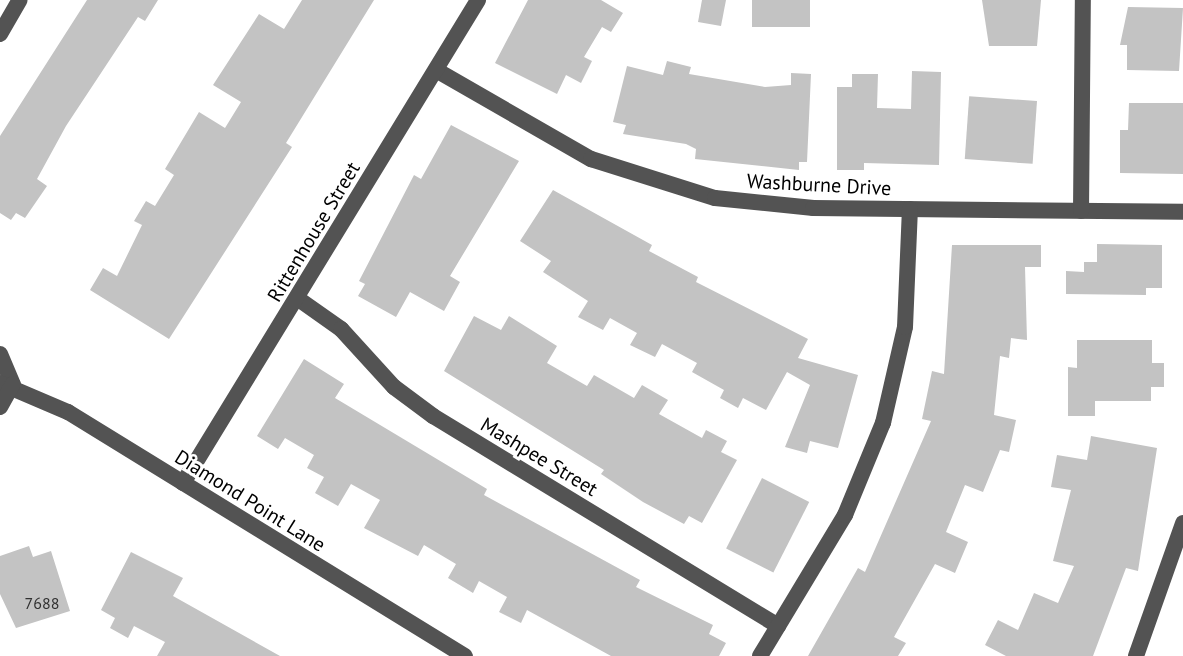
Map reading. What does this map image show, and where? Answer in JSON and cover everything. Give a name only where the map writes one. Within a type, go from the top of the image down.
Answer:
[{"type":"street","points":[[0,34],[20,0]]},
{"type":"street","name":"Rittenhouse Street","points":[[183,483],[478,0]]},
{"type":"street","points":[[1081,211],[1083,0]]},
{"type":"street","name":"Washburne Drive","points":[[436,70],[561,144],[662,185],[769,206],[1183,212]]},
{"type":"street","points":[[760,656],[845,515],[883,423],[905,327],[910,209]]},
{"type":"street","name":"Mashpee Street","points":[[297,298],[341,329],[394,387],[433,416],[778,626]]},
{"type":"street","points":[[0,354],[6,384],[0,407]]},
{"type":"street","name":"Diamond Point Lane","points":[[6,384],[183,483],[465,656]]},
{"type":"street","points":[[1136,656],[1181,542],[1183,523]]},
{"type":"building","points":[[87,0],[158,0],[145,21],[138,17],[66,126],[37,179],[47,186],[25,218],[16,213],[11,220],[0,213],[0,136]]},
{"type":"building","points":[[302,0],[374,0],[286,143],[292,147],[169,339],[90,290],[103,268],[117,276],[142,225],[134,221],[146,201],[155,206],[174,175],[165,169],[199,112],[225,128],[241,102],[213,85],[259,14],[284,29]]},
{"type":"building","points":[[528,0],[601,0],[623,13],[611,32],[602,27],[584,57],[592,61],[581,83],[566,75],[557,94],[495,63]]},
{"type":"building","points":[[702,0],[726,0],[721,26],[698,22]]},
{"type":"building","points":[[752,0],[810,0],[810,27],[752,27]]},
{"type":"building","points":[[982,0],[1041,0],[1037,46],[989,46]]},
{"type":"building","points":[[1128,7],[1183,8],[1179,71],[1127,70],[1127,45],[1120,45]]},
{"type":"building","points":[[667,61],[691,67],[689,74],[765,87],[791,85],[791,73],[811,74],[807,162],[799,162],[799,170],[695,159],[696,149],[686,144],[623,134],[626,125],[613,122],[627,66],[663,75]]},
{"type":"building","points":[[912,71],[941,72],[939,165],[864,163],[864,170],[837,170],[837,87],[852,87],[852,74],[878,74],[877,108],[911,109]]},
{"type":"building","points":[[969,96],[1037,101],[1033,164],[965,159]]},
{"type":"building","points":[[1129,103],[1183,103],[1183,174],[1120,173],[1120,130],[1128,130]]},
{"type":"building","points":[[451,125],[519,161],[450,276],[460,282],[444,311],[410,292],[396,317],[358,296],[365,284],[359,281],[414,175],[421,179]]},
{"type":"building","points":[[553,190],[652,245],[649,251],[698,277],[696,282],[808,339],[798,358],[858,375],[838,448],[810,441],[807,453],[785,447],[810,385],[787,372],[766,410],[743,398],[738,408],[720,398],[724,390],[692,372],[697,363],[662,344],[655,357],[630,345],[637,333],[610,318],[603,330],[578,317],[588,301],[543,272],[551,261],[520,241]]},
{"type":"building","points":[[1097,244],[1162,245],[1162,288],[1146,288],[1146,295],[1066,294],[1066,271],[1084,272],[1084,262],[1097,262]]},
{"type":"building","points":[[952,245],[1041,245],[1041,267],[1025,267],[1027,340],[1011,338],[1009,358],[1000,356],[994,415],[1016,420],[1009,452],[1000,450],[983,492],[965,485],[946,532],[968,542],[955,573],[935,564],[894,637],[906,643],[898,656],[808,656],[858,568],[865,572],[931,421],[922,419],[932,371],[944,374]]},
{"type":"building","points":[[474,316],[501,330],[509,316],[557,346],[547,363],[587,386],[594,375],[634,398],[642,385],[668,400],[659,414],[702,438],[706,430],[727,441],[721,452],[737,460],[702,523],[689,516],[684,524],[643,502],[601,474],[604,470],[444,371]]},
{"type":"building","points":[[1077,340],[1152,340],[1152,363],[1164,363],[1164,387],[1151,387],[1151,401],[1095,401],[1095,416],[1068,416],[1068,367],[1077,368]]},
{"type":"building","points":[[304,359],[344,384],[335,398],[487,489],[484,495],[640,580],[636,587],[713,625],[709,634],[726,643],[719,656],[611,656],[527,610],[521,623],[499,612],[507,597],[479,581],[473,593],[448,578],[456,564],[424,545],[418,556],[364,528],[380,500],[351,484],[338,506],[315,493],[324,477],[307,468],[314,455],[285,438],[278,449],[257,436]]},
{"type":"building","points":[[1091,436],[1157,448],[1138,571],[1126,568],[1093,656],[1006,656],[985,645],[998,620],[1018,630],[1034,593],[1058,603],[1074,566],[1053,561],[1071,490],[1051,487],[1057,455],[1087,460]]},
{"type":"building","points":[[762,478],[809,502],[773,572],[726,548]]},
{"type":"building","points":[[29,546],[33,557],[51,551],[70,611],[16,628],[0,594],[0,556]]},
{"type":"building","points":[[131,552],[183,578],[173,596],[280,656],[157,656],[165,642],[134,626],[128,638],[110,628],[115,618],[101,610]]}]
